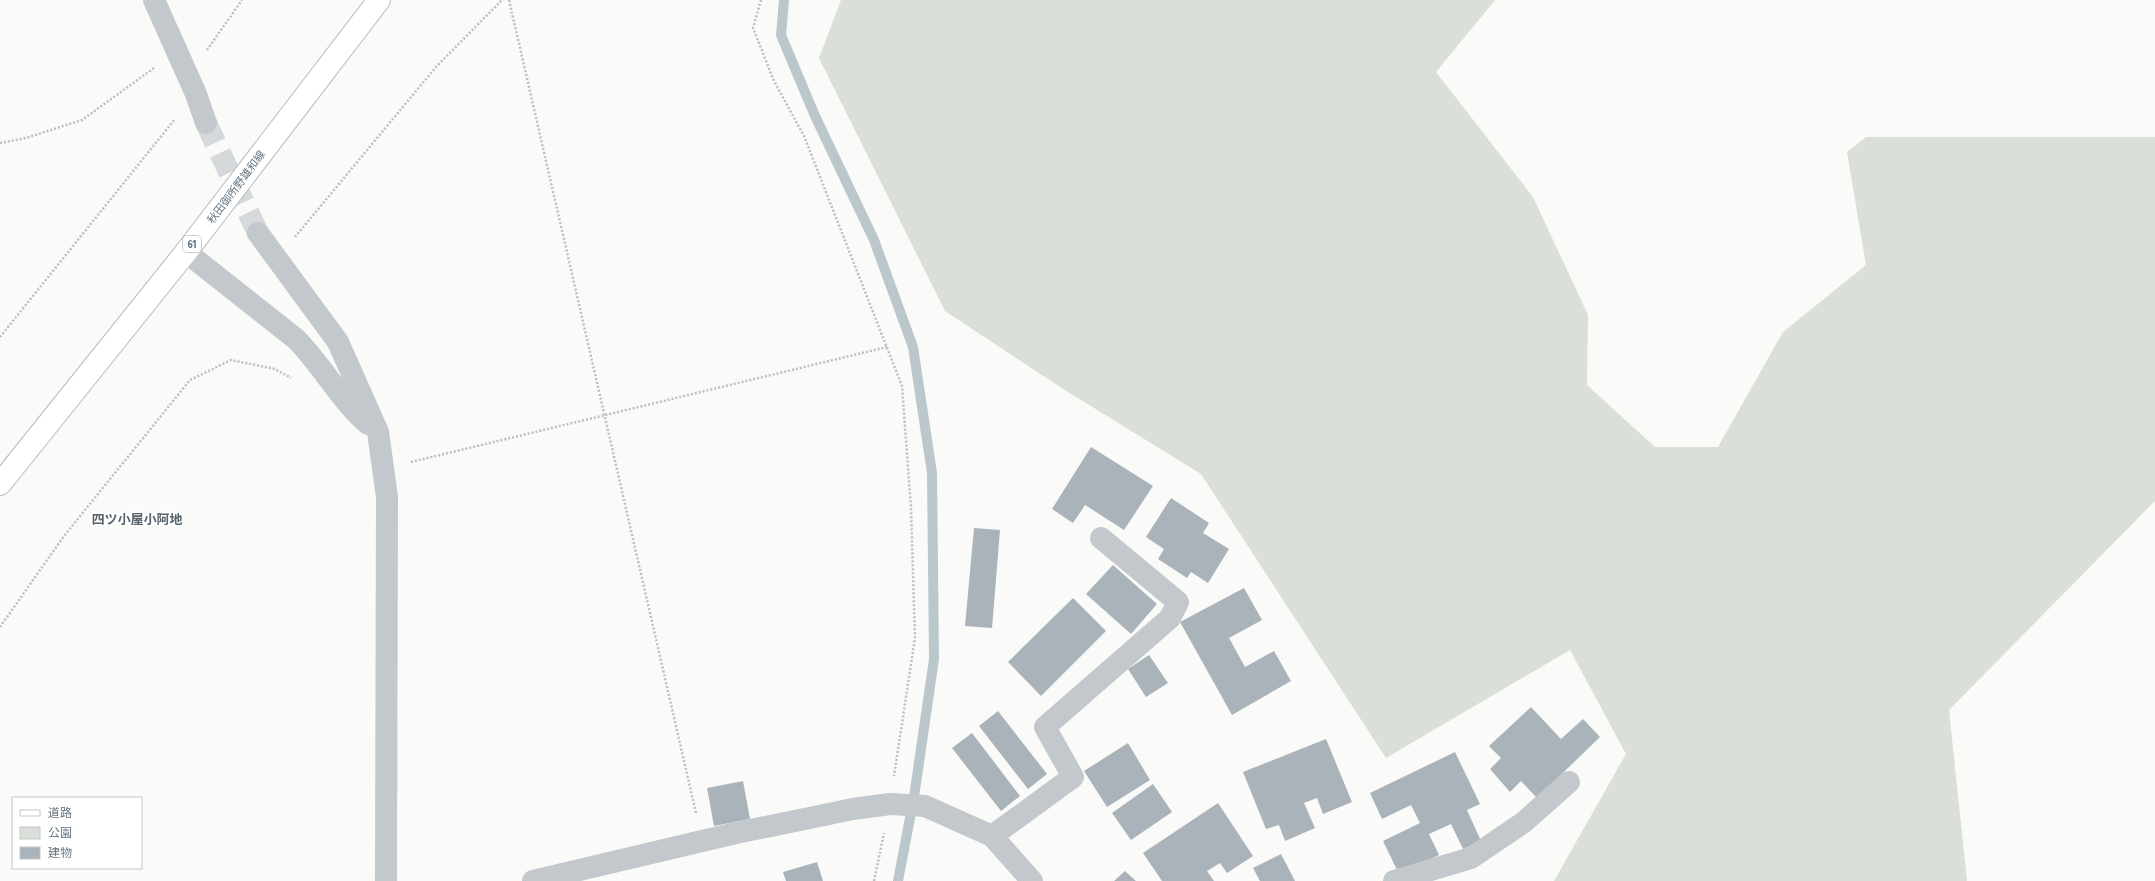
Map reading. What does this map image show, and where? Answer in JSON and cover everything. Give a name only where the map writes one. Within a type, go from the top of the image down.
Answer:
[{"type":"main road","name":"秋田御所野雄和線","points":[[0,484],[186,252],[379,0]]},
{"type":"street","points":[[154,0],[192,85],[206,123]]},
{"type":"street","points":[[258,233],[338,342],[378,432],[387,497],[386,881]]},
{"type":"street","points":[[186,252],[296,339],[312,355],[357,414],[378,432]]},
{"type":"street","points":[[992,836],[1073,777],[1045,727],[1170,618],[1178,602],[1101,538]]},
{"type":"street","points":[[1394,881],[1471,858],[1524,822],[1569,782]]},
{"type":"street","points":[[533,881],[702,841],[853,809],[894,804],[925,806],[992,836],[1032,881]]},
{"type":"path","points":[[0,337],[192,85],[242,0]]},
{"type":"path","points":[[277,259],[436,67],[502,0]]},
{"type":"path","points":[[509,0],[702,841]]},
{"type":"path","points":[[761,0],[754,28],[774,81],[804,136],[902,386],[911,508],[915,638],[894,804],[874,881]]},
{"type":"path","points":[[0,143],[26,138],[82,120],[177,51]]},
{"type":"path","points":[[383,469],[604,414],[887,347]]},
{"type":"path","points":[[0,627],[64,536],[190,380],[232,360],[275,369],[295,380]]},
{"type":"green space","points":[[841,0],[1495,0],[1436,72],[1533,197],[1588,315],[1587,385],[1655,447],[1718,447],[1783,332],[1866,265],[1847,152],[1866,137],[2155,137],[2155,501],[1949,710],[1967,881],[1554,881],[1626,754],[1570,650],[1386,758],[1201,474],[1060,387],[945,311],[819,58]]},
{"type":"building","points":[[1091,447],[1153,486],[1124,530],[1085,505],[1073,523],[1052,509]]},
{"type":"building","points":[[1171,498],[1209,523],[1203,533],[1229,549],[1208,583],[1191,572],[1187,578],[1158,559],[1164,549],[1146,537]]},
{"type":"building","points":[[974,528],[1000,530],[992,628],[965,626]]},
{"type":"building","points":[[1113,565],[1157,604],[1131,634],[1086,594]]},
{"type":"building","points":[[1244,588],[1262,620],[1229,638],[1245,667],[1274,651],[1291,681],[1232,715],[1180,622]]},
{"type":"building","points":[[1073,598],[1106,631],[1041,696],[1008,662]]},
{"type":"building","points":[[1149,655],[1168,683],[1146,697],[1128,669]]},
{"type":"building","points":[[1531,707],[1561,739],[1583,719],[1600,737],[1537,798],[1521,781],[1510,792],[1490,769],[1501,758],[1489,746]]},
{"type":"building","points":[[998,711],[1047,774],[1028,789],[979,726]]},
{"type":"building","points":[[972,733],[1020,796],[1001,811],[952,748]]},
{"type":"building","points":[[1326,739],[1352,802],[1323,814],[1317,798],[1304,803],[1315,828],[1285,841],[1279,825],[1266,829],[1243,772]]},
{"type":"building","points":[[1128,743],[1150,780],[1107,807],[1084,771]]},
{"type":"building","points":[[1455,752],[1480,804],[1467,810],[1481,841],[1463,849],[1451,824],[1429,834],[1439,855],[1399,874],[1383,841],[1420,823],[1411,805],[1382,819],[1370,793]]},
{"type":"building","points":[[743,781],[750,819],[714,826],[707,788]]},
{"type":"building","points":[[1153,784],[1172,812],[1131,840],[1112,813]]},
{"type":"building","points":[[1218,803],[1253,856],[1227,873],[1220,863],[1207,871],[1214,881],[1162,881],[1143,853]]},
{"type":"building","points":[[1281,854],[1295,881],[1260,881],[1253,868]]},
{"type":"building","points":[[817,862],[823,881],[786,881],[783,872]]},
{"type":"building","points":[[1125,871],[1136,881],[1114,881]]},
{"type":"waterway","points":[[784,0],[781,35],[815,116],[874,240],[913,347],[932,473],[934,659],[914,797],[898,881]]},
{"type":"tunnel","points":[[206,123],[258,233]]},
{"type":"district","name":"四ツ小屋小阿地","points":[[137,519]]}]
